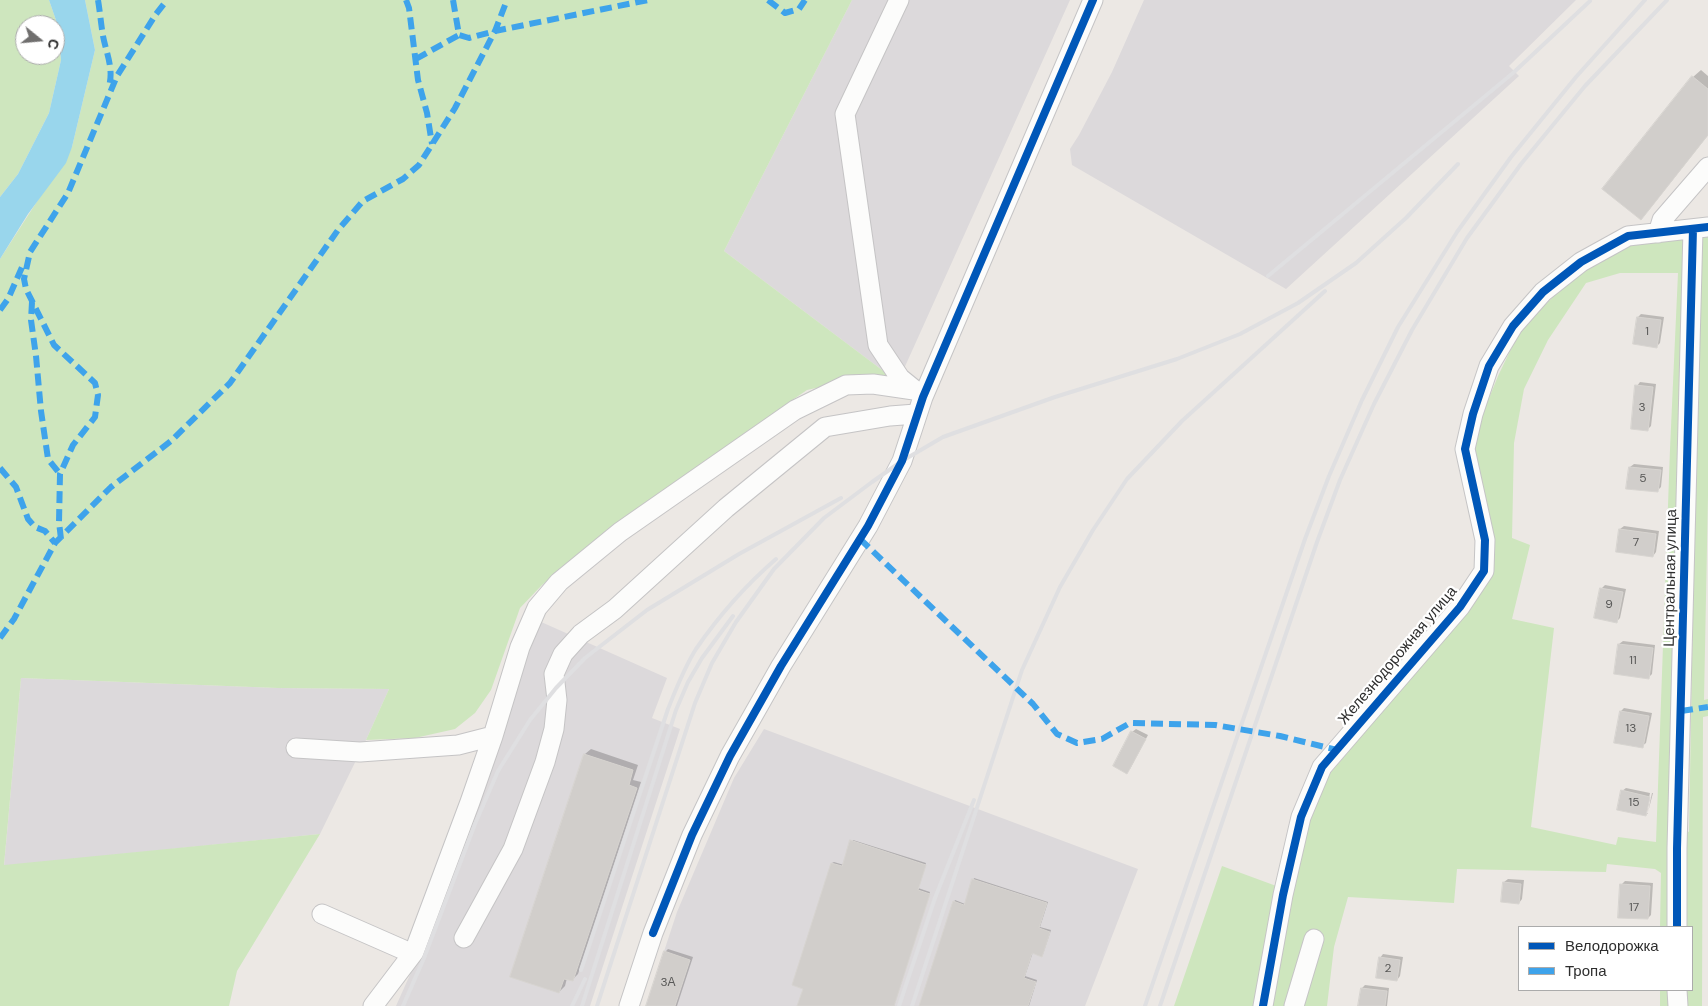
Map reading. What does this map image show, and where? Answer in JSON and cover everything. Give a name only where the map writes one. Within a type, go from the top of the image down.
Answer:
[{"type":"street","points":[[899,0],[845,114],[878,345],[900,378],[918,400]]},
{"type":"street","points":[[630,1006],[653,933],[692,835],[730,756],[781,666],[868,526],[902,461],[918,400],[1093,0]]},
{"type":"street","points":[[1658,233],[1662,220],[1708,167]]},
{"type":"street","name":"Железнодорожная улица","points":[[1263,1006],[1283,895],[1301,817],[1322,767],[1460,607],[1484,571],[1485,540],[1464,449],[1473,414],[1490,366],[1513,326],[1543,292],[1581,262],[1628,236],[1700,228]]},
{"type":"street","name":"Центральная улица","points":[[1677,926],[1677,848],[1700,228]]},
{"type":"street","points":[[373,1006],[414,952],[470,802],[520,646],[537,608],[559,582],[620,532],[794,410],[846,385],[873,384],[918,400]]},
{"type":"street","points":[[464,938],[513,849],[545,762],[554,729],[557,700],[554,674],[563,654],[581,634],[615,609],[726,508],[826,427],[890,416],[918,400]]},
{"type":"street","points":[[296,748],[360,752],[458,745],[492,736]]},
{"type":"street","points":[[322,914],[404,950],[414,952]]},
{"type":"street","points":[[1294,1006],[1314,939]]},
{"type":"street","points":[[1678,991],[1678,1006]]},
{"type":"shaded area","points":[[852,0],[1070,0],[898,382],[724,251]]},
{"type":"shaded area","points":[[1144,0],[1576,0],[1509,66],[1519,76],[1286,289],[1072,165],[1070,149],[1112,72]]},
{"type":"shaded area","points":[[539,621],[667,678],[652,718],[680,729],[590,1006],[396,1006],[438,912]]},
{"type":"shaded area","points":[[21,678],[278,688],[389,689],[320,834],[4,866]]},
{"type":"shaded area","points":[[764,729],[1138,869],[1085,1006],[646,1006],[677,912],[734,778]]},
{"type":"green space","points":[[0,0],[49,0],[54,15],[15,15],[15,65],[60,65],[49,113],[18,174],[0,197]]},
{"type":"green space","points":[[85,0],[852,0],[724,251],[898,382],[838,383],[807,390],[573,560],[542,585],[520,608],[491,690],[475,713],[455,729],[415,738],[366,740],[389,689],[278,688],[21,678],[4,865],[320,834],[237,971],[229,1006],[0,1006],[0,259],[72,147],[95,50]]},
{"type":"green space","points":[[1708,237],[1708,495],[1704,700],[1708,699],[1708,716],[1703,717],[1702,1006],[1684,1006],[1684,991],[1693,991],[1693,926],[1683,926],[1687,831],[1689,832],[1699,273],[1703,238]]},
{"type":"green space","points":[[1684,238],[1671,926],[1660,926],[1661,873],[1655,869],[1607,864],[1606,872],[1457,869],[1454,903],[1348,897],[1334,947],[1327,1006],[1268,1006],[1304,823],[1327,777],[1469,609],[1489,572],[1472,440],[1498,376],[1520,330],[1584,266],[1628,241]],"holes":[[[1620,273],[1678,273],[1656,842],[1618,837],[1616,845],[1531,827],[1554,628],[1512,619],[1530,545],[1512,538],[1514,443],[1524,389],[1548,340],[1586,283]]]},
{"type":"green space","points":[[1222,866],[1279,887],[1255,1006],[1174,1006]]},
{"type":"green space","points":[[1660,991],[1670,991],[1670,1006],[1660,1006]]},
{"type":"water","points":[[49,0],[85,0],[95,50],[72,147],[66,163],[28,214],[0,259],[0,197],[18,174],[49,113],[60,65],[65,65],[65,15],[54,15]]},
{"type":"building","points":[[1692,76],[1708,89],[1708,135],[1641,220],[1602,189]]},
{"type":"building","points":[[1637,317],[1661,320],[1657,348],[1633,344]]},
{"type":"building","points":[[1635,385],[1653,387],[1648,431],[1631,429]]},
{"type":"building","points":[[1629,467],[1661,470],[1658,492],[1626,489]]},
{"type":"building","points":[[1619,529],[1656,534],[1653,557],[1616,552]]},
{"type":"building","points":[[1600,588],[1623,592],[1617,623],[1594,618]]},
{"type":"building","points":[[1618,644],[1653,648],[1649,679],[1614,674]]},
{"type":"building","points":[[1620,711],[1649,716],[1643,748],[1614,743]]},
{"type":"building","points":[[1131,731],[1146,739],[1127,774],[1113,766]]},
{"type":"building","points":[[584,754],[633,770],[629,785],[637,788],[573,981],[564,979],[559,993],[510,977]]},
{"type":"building","points":[[1621,790],[1650,797],[1646,816],[1617,810]]},
{"type":"building","points":[[850,840],[926,865],[918,890],[930,894],[894,1006],[797,1006],[803,989],[792,985],[831,863],[842,866]]},
{"type":"building","points":[[972,879],[1047,903],[1039,928],[1050,932],[1042,957],[1032,953],[1024,978],[1036,982],[1028,1006],[919,1006],[953,901],[964,905]]},
{"type":"building","points":[[1503,882],[1521,884],[1519,904],[1501,902]]},
{"type":"building","points":[[1620,884],[1650,886],[1648,919],[1618,918]]},
{"type":"building","points":[[664,951],[690,960],[675,1006],[646,1006]]},
{"type":"building","points":[[1379,957],[1400,960],[1397,981],[1376,978]]},
{"type":"building","points":[[1361,988],[1387,991],[1385,1006],[1358,1006]]},
{"type":"railway","points":[[1145,1006],[1305,539],[1329,476],[1362,400],[1398,327],[1457,232],[1511,157],[1576,77],[1645,0]]},
{"type":"railway","points":[[1160,1006],[1317,542],[1340,480],[1374,404],[1412,330],[1467,238],[1521,164],[1585,86],[1667,0]]},
{"type":"railway","points":[[1268,276],[1513,73],[1590,1]]},
{"type":"railway","points":[[597,1006],[695,703],[712,663],[736,622],[774,569],[824,518],[902,461],[943,437],[1055,397],[1177,359],[1240,334],[1298,303],[1356,263],[1406,218],[1458,164]]},
{"type":"railway","points":[[912,1006],[1022,670],[1060,587],[1093,530],[1127,479],[1182,421],[1325,291]]},
{"type":"railway","points":[[403,1006],[498,771],[530,720],[556,688],[585,658],[647,610],[739,554],[841,498]]},
{"type":"railway","points":[[581,970],[668,709],[684,671],[696,649],[723,613],[743,590],[776,559]]},
{"type":"railway","points":[[582,1006],[676,710],[688,682],[702,658],[733,616]]},
{"type":"railway","points":[[899,1006],[935,898],[974,800]]},
{"type":"railway","points":[[572,1006],[585,979]]},
{"type":"marked path","points":[[98,0],[111,73],[109,86]]},
{"type":"marked path","points":[[61,539],[59,522],[60,474],[73,445],[95,417],[98,395],[95,383],[54,345],[26,289],[24,279],[30,252],[68,193],[117,76],[167,0]]},
{"type":"marked path","points":[[406,0],[409,8],[418,80],[427,113],[432,144]]},
{"type":"marked path","points":[[453,0],[459,35],[469,38],[648,0]]},
{"type":"marked path","points":[[0,638],[14,619],[55,543],[111,487],[171,441],[230,383],[338,230],[363,201],[403,179],[419,165],[455,108],[495,31],[507,0]]},
{"type":"marked path","points":[[768,0],[785,13],[799,9],[805,0]]},
{"type":"marked path","points":[[416,59],[459,35]]},
{"type":"marked path","points":[[0,310],[8,299],[23,265]]},
{"type":"marked path","points":[[32,302],[31,320],[48,459],[60,474]]},
{"type":"marked path","points":[[0,468],[16,487],[28,519],[35,527],[45,531],[55,543]]},
{"type":"marked path","points":[[860,539],[1033,704],[1057,734],[1077,743],[1102,739],[1130,723],[1215,725],[1280,736],[1337,750]]},
{"type":"marked path","points":[[1681,711],[1708,707]]},
{"type":"cycle path","points":[[653,933],[692,835],[730,756],[781,666],[868,526],[902,461],[923,397],[1093,0]]},
{"type":"cycle path","points":[[1263,1006],[1283,895],[1301,817],[1322,767],[1460,607],[1484,571],[1485,540],[1465,449],[1473,414],[1489,366],[1513,326],[1543,292],[1581,262],[1628,236],[1708,227]]},
{"type":"cycle path","points":[[1677,926],[1677,848],[1693,229]]}]
